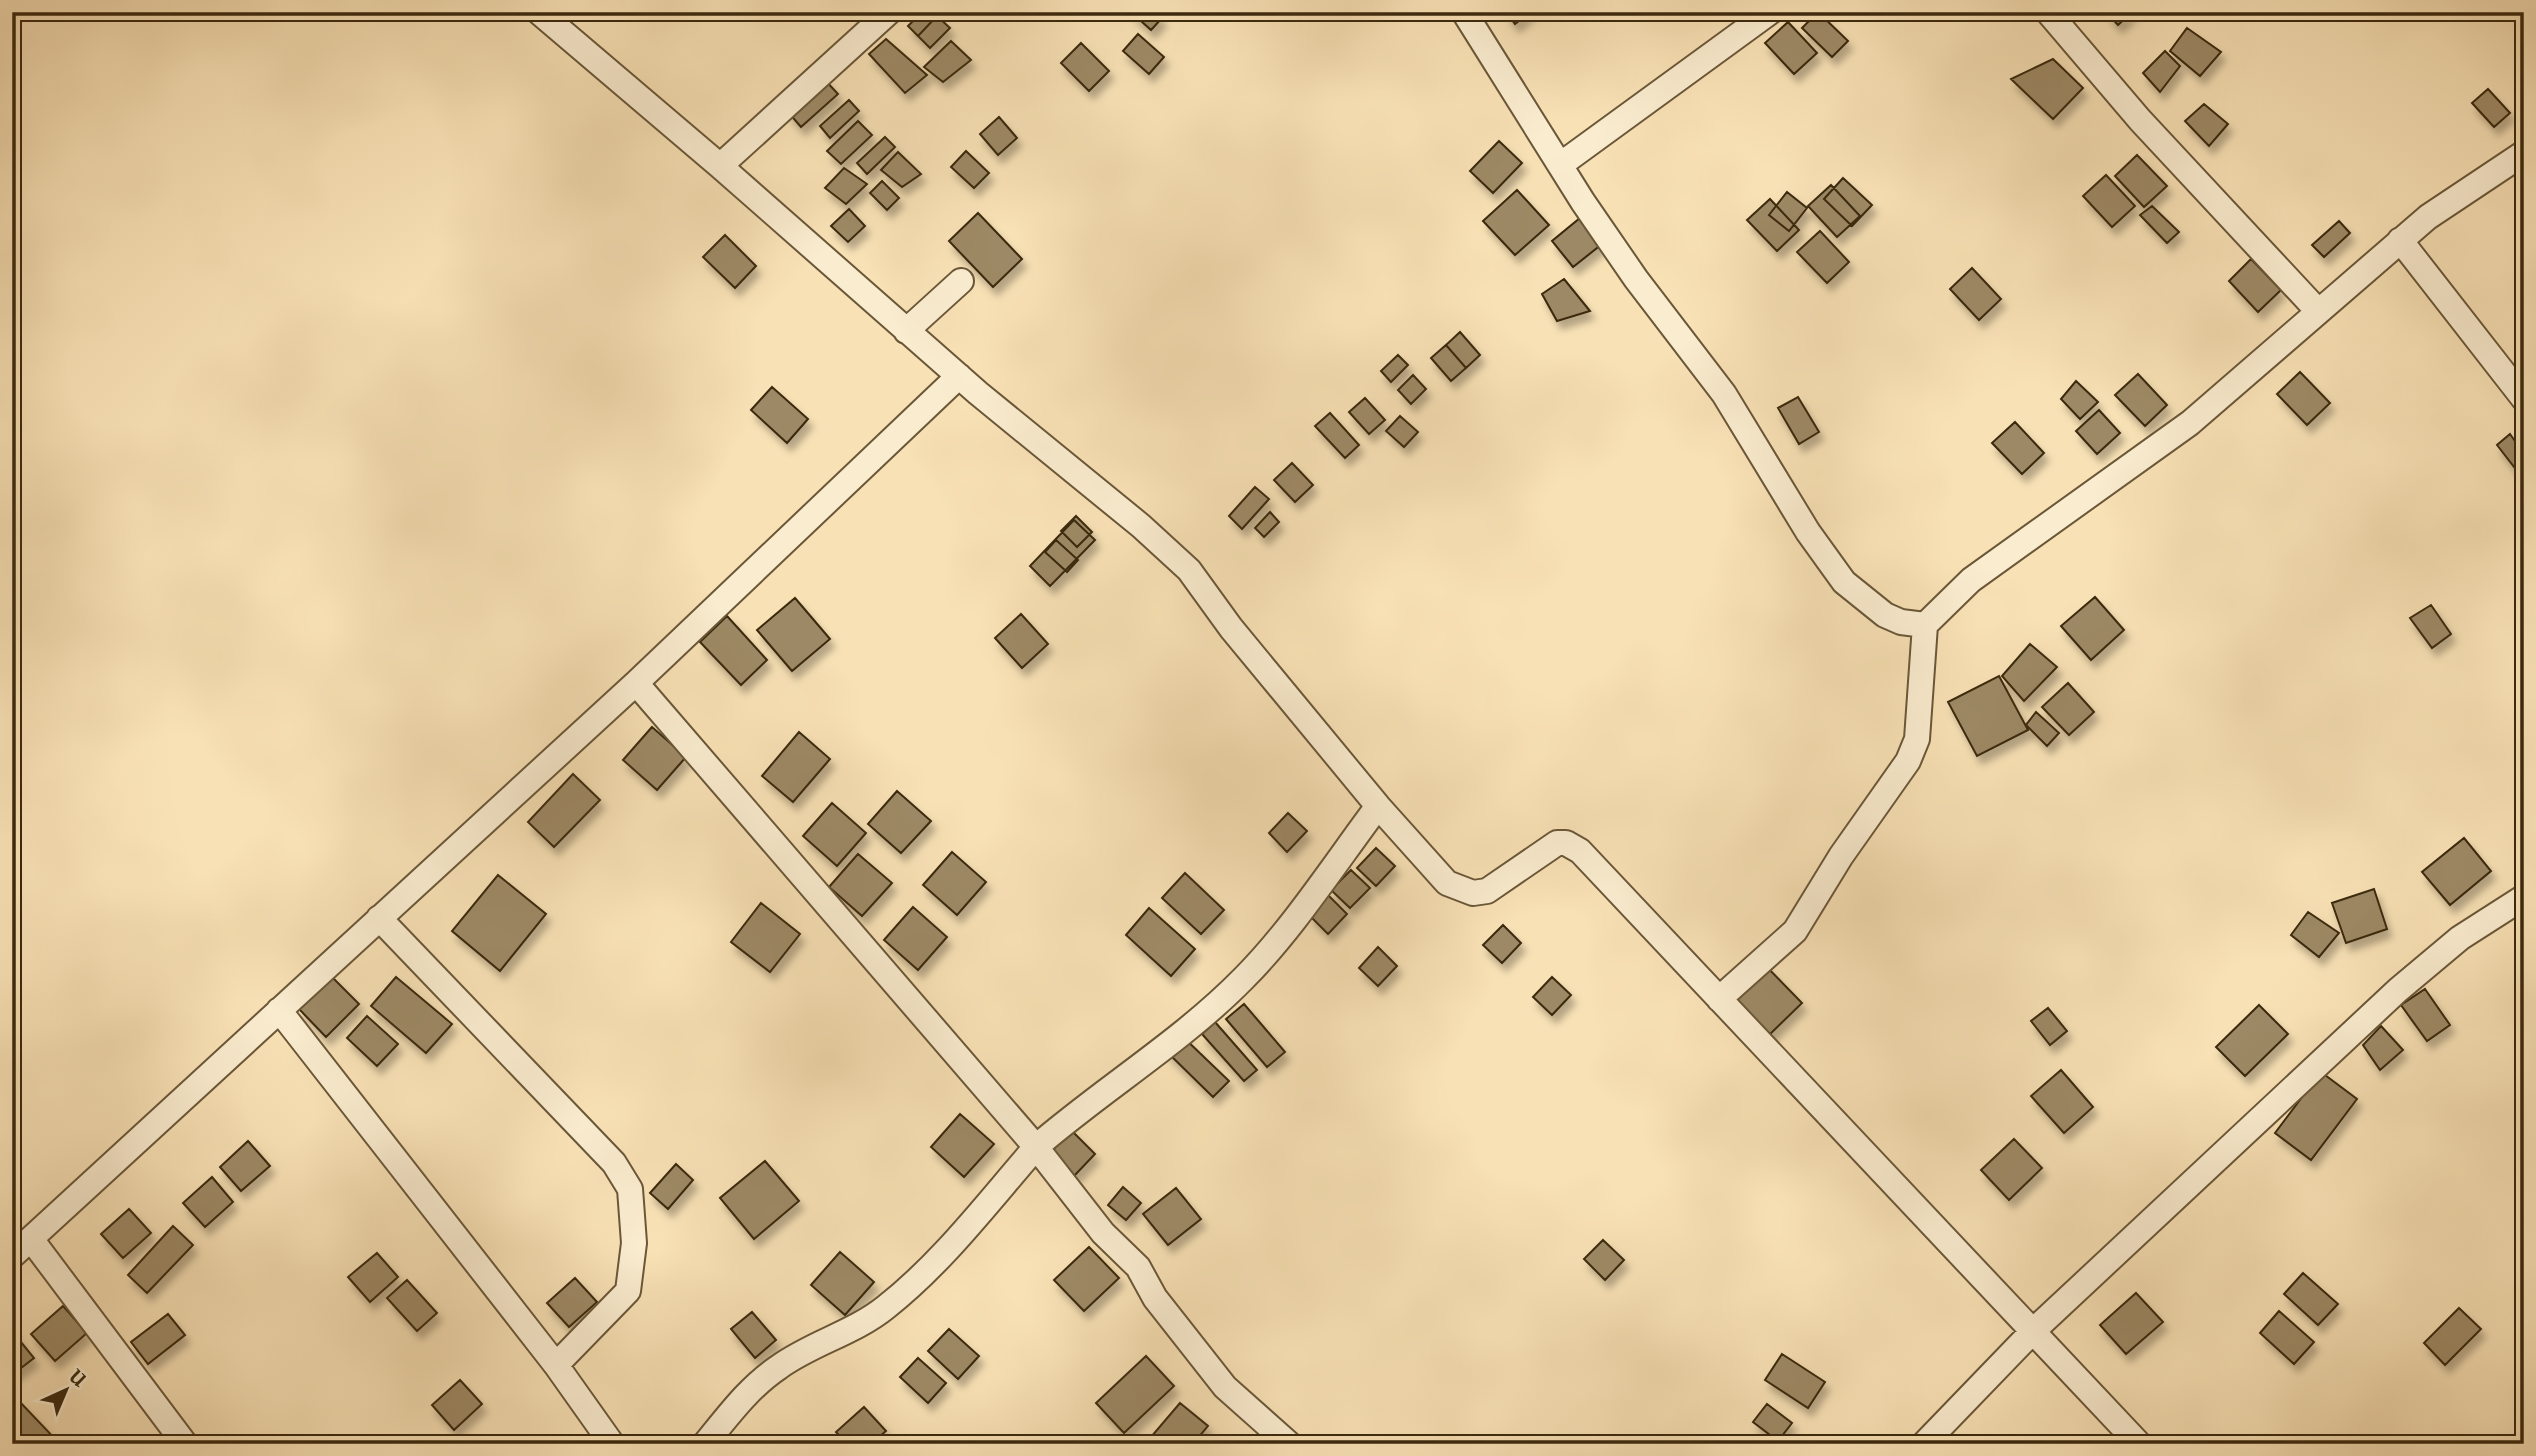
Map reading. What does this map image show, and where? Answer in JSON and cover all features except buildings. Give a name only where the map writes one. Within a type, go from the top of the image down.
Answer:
[{"type":"street","points":[[539,12],[720,166],[906,331],[1189,570],[1231,628],[1378,806],[1447,883],[1473,893],[1487,891],[1501,884],[1548,846],[1557,843],[1573,846],[2139,1444]]},
{"type":"street","points":[[720,166],[889,12]]},
{"type":"street","points":[[1464,12],[1560,165],[1636,279],[1724,394],[1808,533],[1844,582],[1885,615],[1901,622],[1925,625]]},
{"type":"street","points":[[1560,165],[1770,12]]},
{"type":"street","points":[[2049,12],[2140,120],[2317,310]]},
{"type":"street","points":[[1719,999],[1795,931],[1841,856],[1908,761],[1917,739],[1925,625],[1971,580],[2190,423],[2317,310],[2428,217],[2524,153]]},
{"type":"street","points":[[2399,240],[2524,399]]},
{"type":"street","points":[[906,331],[961,281]]},
{"type":"street","points":[[12,1256],[636,683],[959,376]]},
{"type":"street","points":[[636,683],[1036,1147],[1103,1233],[1138,1267],[1156,1298],[1225,1387],[1289,1444]]},
{"type":"street","points":[[705,1444],[745,1395],[779,1367],[869,1320],[897,1299],[943,1254],[1036,1147],[1087,1103],[1196,1022],[1245,978],[1378,806]]},
{"type":"street","points":[[1924,1444],[2032,1332],[2398,989],[2460,938],[2524,897]]},
{"type":"street","points":[[379,918],[614,1163],[630,1189],[634,1243],[628,1291],[556,1365]]},
{"type":"street","points":[[279,1010],[556,1365],[612,1444]]},
{"type":"street","points":[[31,1239],[185,1444]]}]
